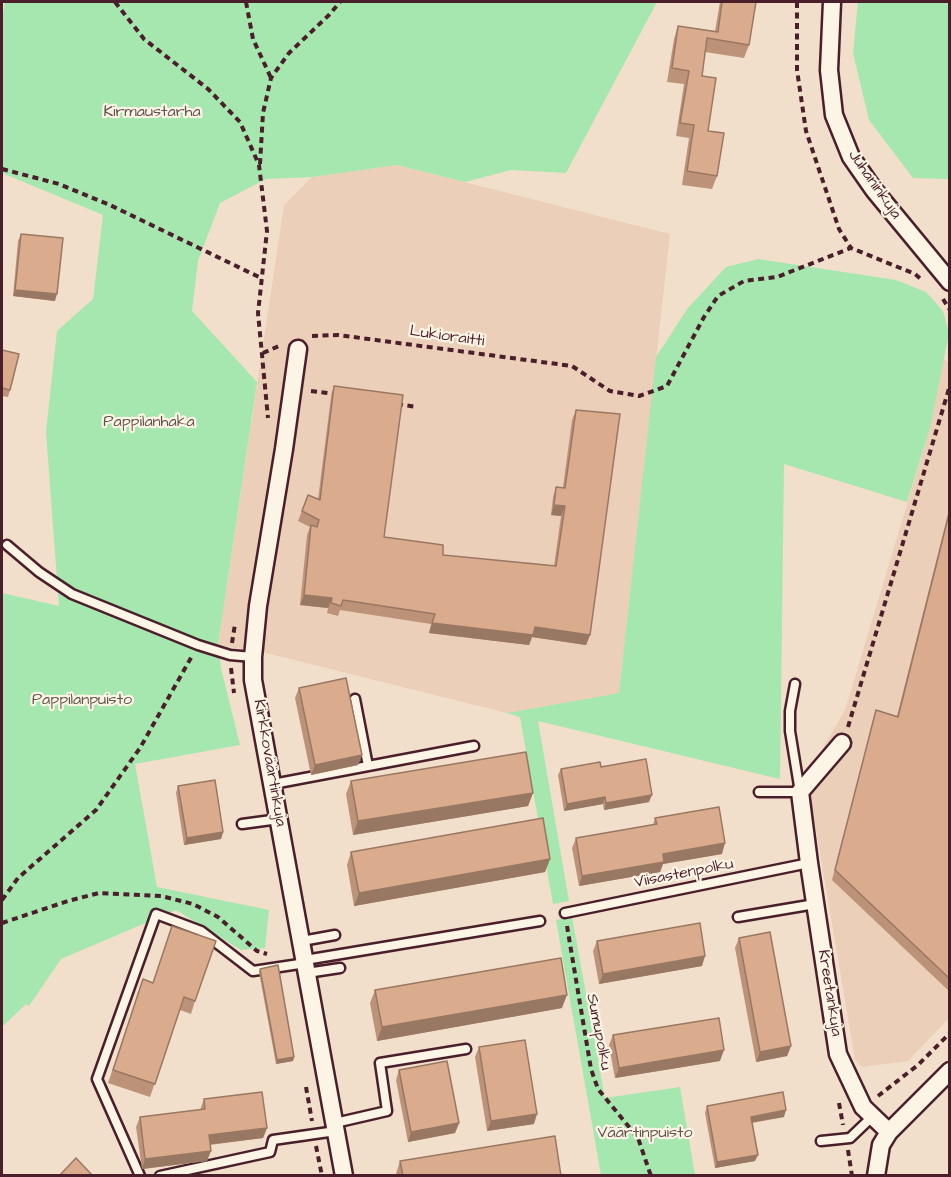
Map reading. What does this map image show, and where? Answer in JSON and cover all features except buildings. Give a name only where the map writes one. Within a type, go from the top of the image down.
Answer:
[{"type":"street","name":"Juhaninkuja","points":[[832,2],[829,70],[834,115],[851,157],[944,287]]},
{"type":"street","name":"Kirkkoväärtinkuja","points":[[296,343],[292,388],[258,606],[253,680],[344,1176]]},
{"type":"street","points":[[800,792],[842,742]]},
{"type":"street","name":"Kreetankuja","points":[[800,792],[808,863],[838,1054],[868,1112],[889,1132]]},
{"type":"street","points":[[876,1176],[881,1145],[889,1132],[950,1071]]},
{"type":"lane","points":[[7,546],[39,572],[72,594],[198,645],[230,656],[253,657]]},
{"type":"lane","points":[[759,792],[800,792],[789,711],[795,684]]},
{"type":"lane","points":[[355,699],[368,766]]},
{"type":"lane","points":[[273,784],[474,746]]},
{"type":"lane","points":[[242,824],[279,819]]},
{"type":"lane","name":"Viisastenpolku","points":[[565,913],[808,863]]},
{"type":"lane","points":[[738,917],[815,904]]},
{"type":"lane","points":[[140,1176],[97,1079],[156,914],[201,931],[253,971],[306,965],[540,921]]},
{"type":"lane","points":[[302,941],[335,935]]},
{"type":"lane","points":[[306,965],[340,968]]},
{"type":"lane","points":[[160,1176],[270,1152],[273,1140],[335,1127],[387,1111],[380,1063],[466,1049]]},
{"type":"lane","points":[[821,1141],[850,1138],[868,1112]]},
{"type":"path","name":"Lukioraitti","points":[[115,2],[144,39],[207,89],[240,122],[260,165],[267,231],[258,313],[263,353],[296,343],[338,335],[572,366],[610,391],[639,396],[667,386],[704,317],[718,296],[744,281],[777,277],[851,248]]},
{"type":"path","points":[[246,2],[253,39],[271,78]]},
{"type":"path","points":[[260,165],[263,113],[271,78],[289,53],[330,15],[340,2]]},
{"type":"path","points":[[797,2],[797,70],[806,131],[839,229],[851,248],[915,274],[923,280]]},
{"type":"path","points":[[2,169],[59,184],[111,205],[261,278]]},
{"type":"path","points":[[944,287],[950,310]]},
{"type":"path","points":[[265,385],[339,395]]},
{"type":"path","points":[[842,742],[950,385]]},
{"type":"path","points":[[394,403],[417,407]]},
{"type":"path","points":[[2,900],[18,878],[96,810],[140,748],[198,645]]},
{"type":"path","name":"Sumupolku","points":[[565,913],[591,1069],[598,1089],[638,1138],[651,1176]]},
{"type":"path","points":[[842,1119],[868,1112],[950,1033]]},
{"type":"shaded area","points":[[397,165],[670,234],[619,693],[507,713],[270,654],[218,645],[284,205],[312,177]]},
{"type":"shaded area","points":[[943,358],[950,364],[949,1018],[908,1061],[862,1067],[855,1060],[807,776],[845,710],[930,428]]},
{"type":"green space","points":[[5,2],[657,2],[566,173],[511,170],[465,182],[397,165],[312,177],[266,179],[220,203],[198,261],[192,311],[257,382],[218,645],[221,668],[240,745],[135,764],[157,887],[269,910],[265,948],[241,950],[176,910],[61,959],[29,1006],[26,1004],[2,1027],[2,593],[59,606],[46,432],[57,331],[93,299],[103,215],[2,173],[2,20]]},
{"type":"green space","points":[[858,2],[949,2],[949,179],[913,178],[869,120],[853,53]]},
{"type":"green space","points":[[758,259],[896,280],[926,292],[943,311],[949,333],[930,428],[907,502],[784,464],[780,779],[538,721],[569,901],[553,904],[520,717],[507,713],[619,693],[656,357],[688,308],[726,267]]},
{"type":"green space","name":"Väärtinpuisto","points":[[572,917],[605,1098],[680,1087],[695,1175],[601,1175],[556,920]]},
{"type":"park label","name":"Kirmaustarha","points":[[152,113]]},
{"type":"park label","name":"Pappilanhaka","points":[[149,423]]},
{"type":"park label","name":"Pappilanpuisto","points":[[82,701]]}]
